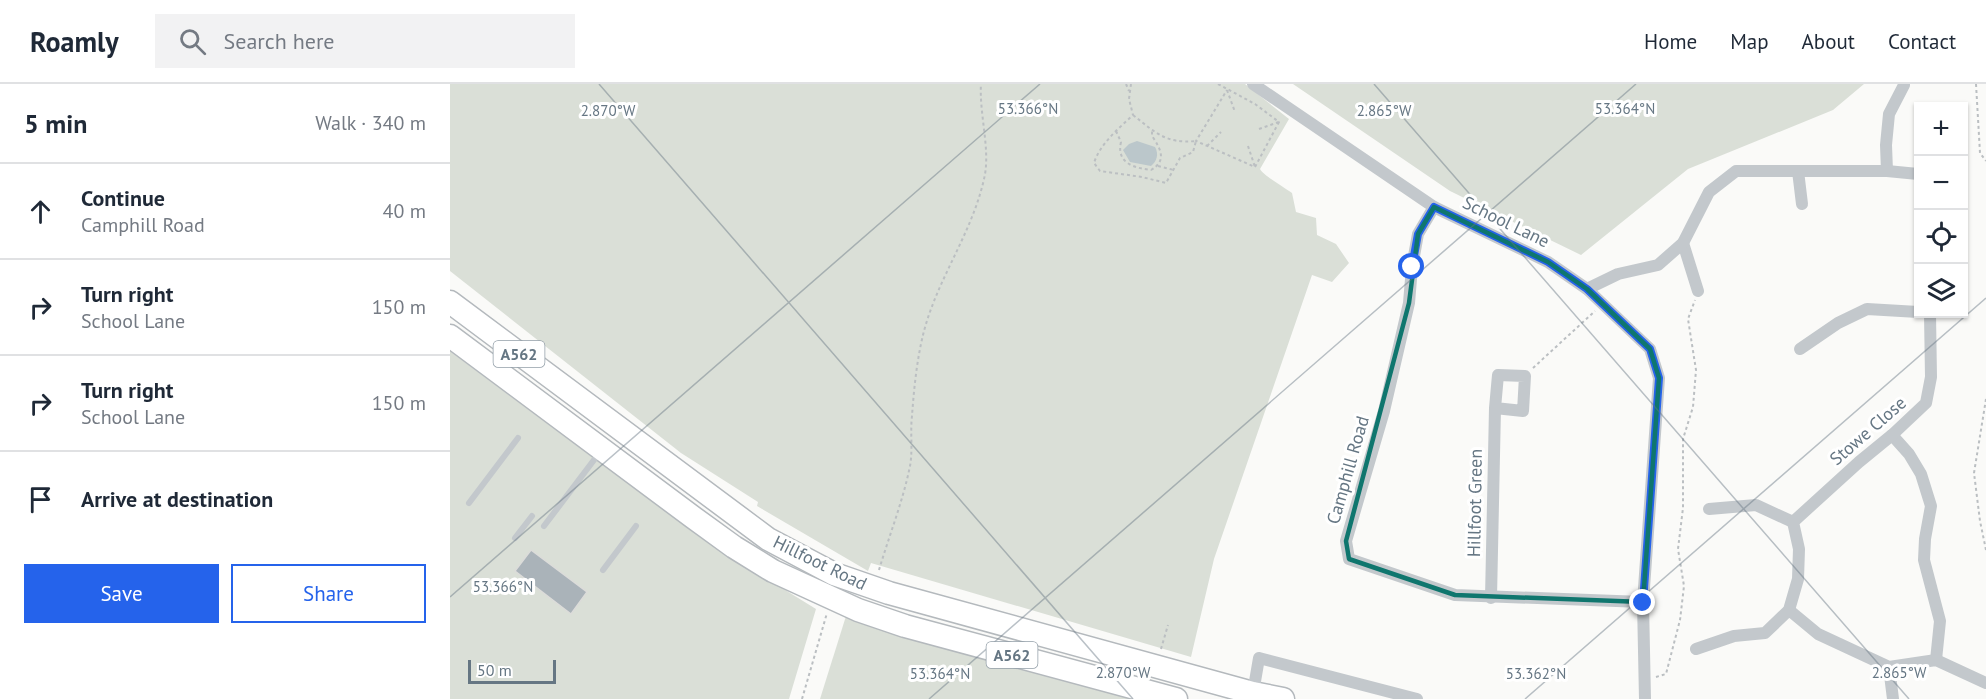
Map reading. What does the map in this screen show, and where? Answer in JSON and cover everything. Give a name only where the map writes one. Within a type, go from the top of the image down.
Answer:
[{"type":"highway","name":"Hillfoot Road","points":[[450,302],[768,539],[834,574],[865,586],[1253,693],[1283,699]]},
{"type":"highway","name":"Hillfoot Road","points":[[450,336],[734,546],[773,571],[840,602],[905,626],[1176,699]]},
{"type":"street","name":"School Lane","points":[[1253,84],[1434,207],[1548,262],[1587,289],[1650,349],[1659,378],[1643,603],[1645,699]]},
{"type":"street","points":[[1887,171],[1886,145],[1889,114],[1904,85]]},
{"type":"street","points":[[1587,289],[1618,274],[1658,265],[1683,243],[1709,192],[1736,171],[1887,171],[1914,174]]},
{"type":"street","points":[[1798,171],[1802,204]]},
{"type":"street","name":"Camphill Road","points":[[1434,207],[1418,234],[1412,267],[1410,303],[1384,411],[1346,541],[1349,559],[1455,595],[1643,603]]},
{"type":"street","points":[[1683,243],[1698,291]]},
{"type":"street","points":[[1800,349],[1838,322],[1867,309],[1914,312]]},
{"type":"street","name":"Stowe Close","points":[[1793,522],[1926,403],[1931,377],[1930,318]]},
{"type":"street","name":"Hillfoot Green","points":[[1491,598],[1495,408],[1498,375],[1525,376]]},
{"type":"street","points":[[1495,408],[1523,411],[1525,376]]},
{"type":"street","points":[[1892,435],[1909,454],[1921,474],[1930,506],[1924,560],[1940,621],[1936,660]]},
{"type":"street","points":[[1696,649],[1734,636],[1765,633],[1789,610],[1798,579],[1799,549],[1793,522],[1756,506],[1709,509]]},
{"type":"street","points":[[840,602],[865,586]]},
{"type":"street","points":[[1789,610],[1818,634],[1888,667],[1936,660],[1986,683]]},
{"type":"street","points":[[1253,693],[1259,658],[1417,699]]},
{"type":"street","points":[[1888,667],[1893,699]]},
{"type":"lane","points":[[469,503],[518,438]]},
{"type":"lane","points":[[544,526],[603,449]]},
{"type":"lane","points":[[515,538],[532,516]]},
{"type":"lane","points":[[603,570],[636,526]]},
{"type":"path","points":[[865,586],[900,505],[910,464],[912,416],[924,332],[936,295],[975,211],[985,176],[981,84]]},
{"type":"path","points":[[1126,84],[1133,115],[1152,129],[1170,140],[1196,141],[1255,167]]},
{"type":"path","points":[[1130,94],[1131,84]]},
{"type":"path","points":[[1218,84],[1255,104],[1279,122]]},
{"type":"path","points":[[1976,84],[1980,153],[1986,161]]},
{"type":"path","points":[[1133,115],[1097,153],[1094,164],[1100,171],[1166,183],[1180,158],[1193,152],[1196,141],[1227,90]]},
{"type":"path","points":[[1227,90],[1235,112]]},
{"type":"path","points":[[1259,129],[1279,122]]},
{"type":"path","points":[[1255,167],[1279,122]]},
{"type":"path","points":[[1152,129],[1152,136],[1162,156],[1158,166]]},
{"type":"path","points":[[1116,131],[1121,142],[1119,147],[1121,157],[1127,164],[1150,170],[1158,166],[1174,170]]},
{"type":"path","points":[[1207,146],[1221,132]]},
{"type":"path","points":[[1248,146],[1255,167]]},
{"type":"path","points":[[1645,681],[1666,674],[1680,620],[1684,586],[1678,549],[1683,508],[1683,439],[1693,407],[1696,370],[1688,319],[1698,291]]},
{"type":"path","points":[[1525,376],[1603,303]]},
{"type":"path","points":[[1986,399],[1974,473],[1986,550]]},
{"type":"path","points":[[802,699],[840,602]]},
{"type":"path","points":[[1156,666],[1168,624]]},
{"type":"highlighted area","points":[[1434,207],[1548,262],[1587,289],[1650,349],[1659,378],[1643,602],[1455,595],[1349,559],[1346,541],[1409,303],[1418,234]]},
{"type":"shaded area","points":[[450,84],[1245,84],[1289,119],[1260,169],[1292,193],[1296,212],[1316,218],[1317,235],[1336,244],[1349,263],[1332,282],[1312,275],[1214,559],[1191,657],[871,563],[868,571],[757,506],[758,502],[681,453],[450,271]]},
{"type":"shaded area","points":[[1293,84],[1864,84],[1833,110],[1688,169],[1581,255],[1450,191]]},
{"type":"shaded area","points":[[1137,141],[1155,147],[1157,157],[1151,166],[1130,162],[1123,150],[1129,144]]},
{"type":"shaded area","points":[[450,351],[701,538],[816,609],[789,699],[450,699]]},
{"type":"shaded area","points":[[846,616],[1151,699],[820,699]]},
{"type":"building","points":[[531,550],[587,592],[571,614],[515,571]]},
{"type":"route","points":[[1412,267],[1418,234],[1434,207],[1548,262],[1587,289],[1650,349],[1659,378],[1643,603]]}]
